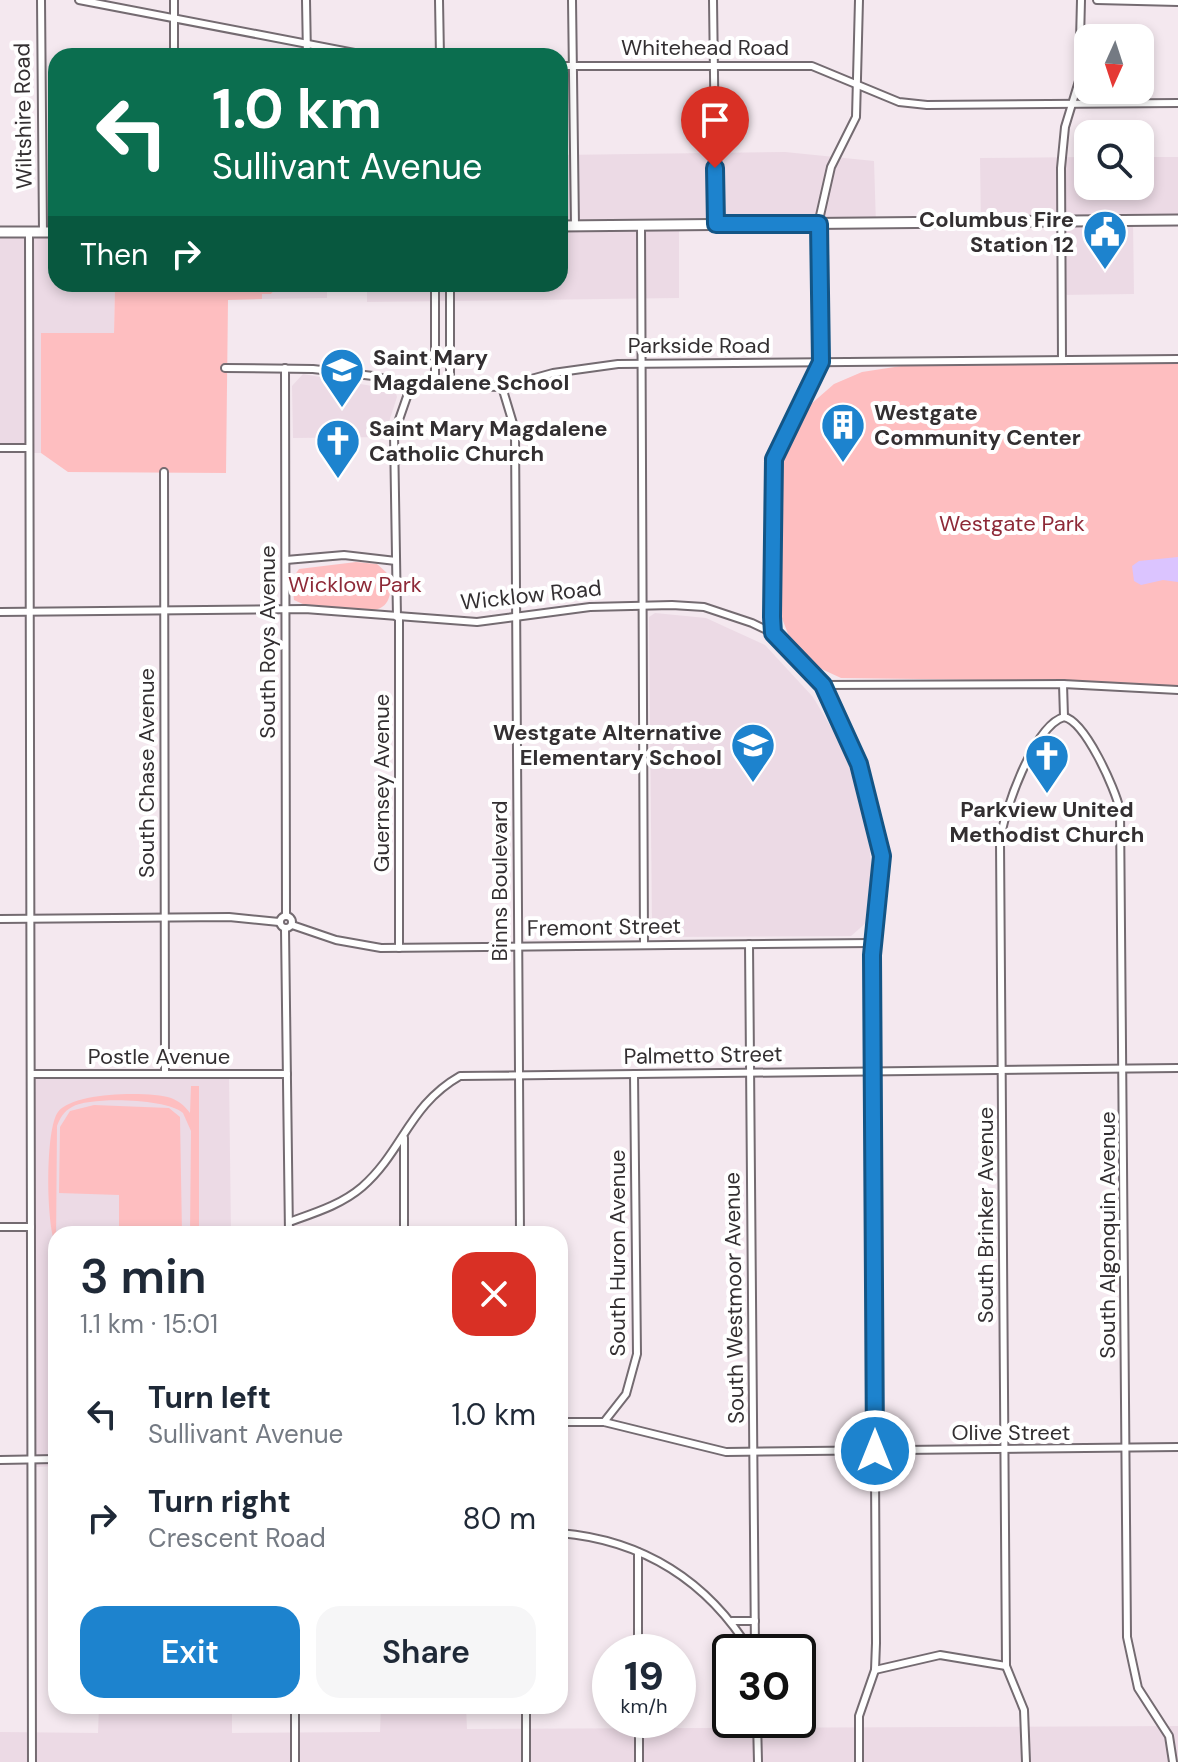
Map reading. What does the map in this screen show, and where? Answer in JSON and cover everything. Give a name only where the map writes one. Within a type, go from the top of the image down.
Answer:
[{"type":"main road","points":[[568,226],[1178,220]]},
{"type":"main road","points":[[0,232],[48,232]]},
{"type":"street","name":"Wiltshire Road","points":[[41,0],[43,232]]},
{"type":"street","points":[[79,0],[328,48]]},
{"type":"street","points":[[174,0],[174,48]]},
{"type":"street","points":[[306,0],[307,48]]},
{"type":"street","points":[[439,0],[440,48]]},
{"type":"street","points":[[572,0],[575,226]]},
{"type":"street","points":[[713,0],[716,224]]},
{"type":"street","points":[[859,0],[856,117],[831,167],[819,224],[821,362],[774,459],[773,633],[823,685],[859,764],[879,839],[882,872],[872,943],[875,1670],[859,1716],[859,1762]]},
{"type":"street","points":[[1062,360],[1063,136],[1082,58],[1081,0]]},
{"type":"street","points":[[1097,0],[1178,2]]},
{"type":"street","name":"Whitehead Road","points":[[568,66],[812,66],[899,102],[927,105],[1178,103]]},
{"type":"street","points":[[641,225],[644,945]]},
{"type":"street","points":[[29,232],[32,1762]]},
{"type":"street","points":[[435,292],[435,387]]},
{"type":"street","points":[[450,292],[450,387]]},
{"type":"street","name":"Parkside Road","points":[[225,368],[285,368],[373,376],[435,387],[502,387],[583,367],[641,364],[1178,359]]},
{"type":"street","name":"South Roys Avenue","points":[[285,368],[286,916]]},
{"type":"street","name":"Guernsey Avenue","points":[[399,948],[394,434],[411,385]]},
{"type":"street","name":"Binns Boulevard","points":[[502,387],[515,430],[520,1226]]},
{"type":"street","points":[[0,448],[29,448]]},
{"type":"street","name":"South Chase Avenue","points":[[164,472],[165,1073]]},
{"type":"street","points":[[286,560],[344,555],[396,561]]},
{"type":"street","name":"Wicklow Road","points":[[0,612],[285,609],[477,622],[590,607],[643,605],[704,607],[773,633]]},
{"type":"street","points":[[823,685],[1063,684],[1178,690]]},
{"type":"street","points":[[1063,684],[1064,717]]},
{"type":"street","name":"South Algonquin Avenue","points":[[1064,717],[1077,724],[1107,773],[1120,810],[1127,1637],[1138,1688],[1169,1736],[1173,1762]]},
{"type":"street","name":"South Brinker Avenue","points":[[1026,1762],[1024,1710],[1006,1666],[1002,819],[1013,792],[1051,724],[1064,717]]},
{"type":"street","points":[[279,922],[286,916]]},
{"type":"street","points":[[286,916],[289,1226]]},
{"type":"street","points":[[0,919],[258,918],[288,927]]},
{"type":"street","name":"Fremont Street","points":[[288,927],[345,942],[399,948],[872,943]]},
{"type":"street","name":"South Westmoor Avenue","points":[[749,944],[754,1634]]},
{"type":"street","name":"Palmetto Street","points":[[289,1222],[337,1204],[361,1188],[389,1157],[420,1107],[460,1076],[1178,1068]]},
{"type":"street","name":"Postle Avenue","points":[[31,1074],[287,1074]]},
{"type":"street","name":"South Huron Avenue","points":[[604,1422],[626,1394],[637,1354],[634,1074]]},
{"type":"street","points":[[404,1135],[404,1226]]},
{"type":"street","points":[[0,1227],[31,1227]]},
{"type":"street","name":"Olive Street","points":[[568,1422],[604,1422],[696,1448],[754,1453],[1178,1447]]},
{"type":"street","points":[[0,1460],[48,1459]]},
{"type":"street","points":[[568,1534],[591,1535],[638,1552],[704,1591],[741,1634]]},
{"type":"street","points":[[638,1552],[638,1634]]},
{"type":"street","points":[[732,1621],[755,1621]]},
{"type":"street","points":[[875,1670],[940,1655],[1006,1666]]},
{"type":"street","points":[[295,1714],[295,1762]]},
{"type":"street","points":[[526,1714],[526,1762]]},
{"type":"street","points":[[639,1738],[639,1762]]},
{"type":"street","points":[[757,1738],[758,1762]]},
{"type":"shaded area","points":[[785,152],[874,161],[876,225],[679,227],[679,298],[367,302],[367,292],[568,292],[568,155]]},
{"type":"shaded area","points":[[1074,157],[1074,200],[1154,200],[1154,157],[1178,157],[1178,221],[1133,222],[1134,294],[1059,295],[1058,223],[981,224],[980,158]]},
{"type":"shaded area","points":[[48,227],[48,292],[115,292],[114,333],[41,333],[41,453],[0,453],[0,228]]},
{"type":"shaded area","points":[[327,292],[327,298],[262,299],[261,294]]},
{"type":"shaded area","name":"Saint Mary Magdalene School","points":[[303,374],[395,390],[397,397],[388,437],[293,438],[292,386]]},
{"type":"shaded area","points":[[1178,557],[1178,582],[1163,580],[1141,585],[1134,581],[1132,566],[1139,561]]},
{"type":"shaded area","name":"Westgate Alternative Elementary School","points":[[655,613],[706,618],[765,645],[813,697],[842,746],[868,823],[872,881],[867,922],[851,936],[659,937],[652,929],[649,617]]},
{"type":"shaded area","points":[[229,1076],[231,1226],[48,1226],[48,1466],[36,1467],[35,1077]]},
{"type":"shaded area","points":[[99,1714],[232,1714],[232,1733],[380,1732],[381,1714],[466,1714],[467,1729],[592,1728],[592,1738],[696,1738],[696,1728],[712,1728],[712,1738],[816,1738],[816,1728],[1178,1726],[1178,1762],[0,1762],[0,1732],[98,1733]]},
{"type":"green space","points":[[115,292],[273,292],[262,294],[262,299],[228,300],[226,473],[68,472],[41,453],[41,333],[114,333]]},
{"type":"green space","name":"Westgate Park","points":[[1178,363],[1178,687],[1073,681],[841,678],[815,666],[792,644],[776,603],[780,459],[786,440],[803,411],[834,384],[862,372],[901,366]]},
{"type":"green space","name":"Wicklow Park","points":[[356,562],[377,564],[388,574],[389,596],[380,608],[305,605],[294,600],[292,579],[299,569]]},
{"type":"green space","points":[[191,1086],[199,1086],[199,1226],[190,1226],[191,1131],[183,1113],[175,1108],[146,1102],[112,1100],[95,1101],[69,1109],[57,1126],[56,1226],[51,1226],[48,1178],[51,1137],[58,1112],[66,1105],[94,1097],[146,1094],[171,1098],[190,1113]]},
{"type":"green space","points":[[94,1105],[169,1108],[180,1117],[182,1226],[119,1226],[119,1195],[59,1193],[60,1127],[70,1111]]},
{"type":"place","name":"Columbus Fire Station 12","points":[[1105,271]]},
{"type":"place","name":"Saint Mary Magdalene School","points":[[342,409]]},
{"type":"place","name":"Westgate Community Center","points":[[843,464]]},
{"type":"place","name":"Saint Mary Magdalene Catholic Church","points":[[338,480]]},
{"type":"place","name":"Westgate Alternative Elementary School","points":[[753,784]]},
{"type":"place","name":"Parkview United Methodist Church","points":[[1047,795]]},
{"type":"route","points":[[715,168],[716,224],[819,224],[821,362],[791,418],[774,459],[771,482],[772,617],[773,633],[823,685],[859,764],[882,856],[880,901],[872,943],[875,1451]]}]
